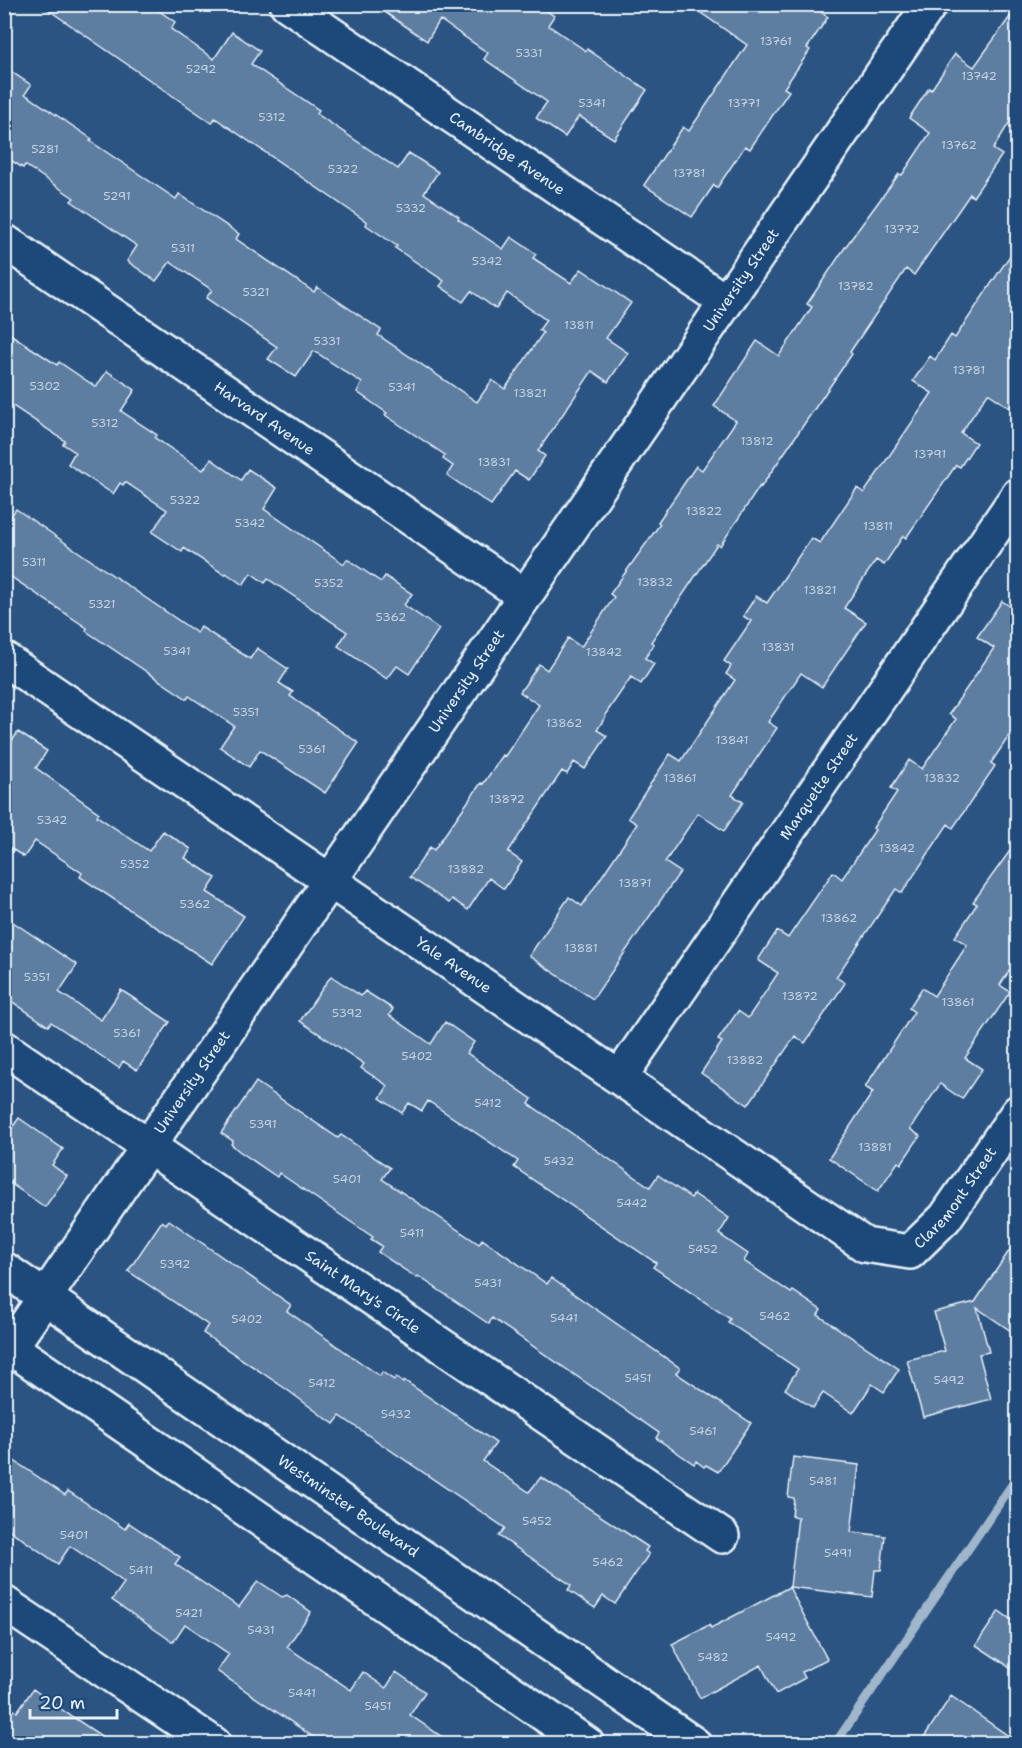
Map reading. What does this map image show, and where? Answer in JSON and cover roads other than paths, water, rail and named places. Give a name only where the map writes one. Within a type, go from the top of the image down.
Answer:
[{"type":"street","name":"Cambridge Avenue","points":[[287,4],[726,302]]},
{"type":"street","name":"University Street","points":[[7,1349],[46,1297],[726,302],[919,8]]},
{"type":"street","name":"Harvard Avenue","points":[[4,242],[525,596]]},
{"type":"street","name":"Marquette Street","points":[[620,1077],[1017,495]]},
{"type":"street","name":"Yale Avenue","points":[[4,659],[865,1245],[910,1252]]},
{"type":"street","name":"Saint Mary's Circle","points":[[4,1048],[722,1536]]},
{"type":"street","name":"Claremont Street","points":[[910,1252],[945,1218],[1017,1112]]},
{"type":"street","name":"Westminster Boulevard","points":[[4,1269],[694,1743]]},
{"type":"street","points":[[7,1349],[587,1743]]},
{"type":"street","points":[[4,1603],[214,1743]]},
{"type":"waterway","points":[[835,1744],[1018,1476]]}]
